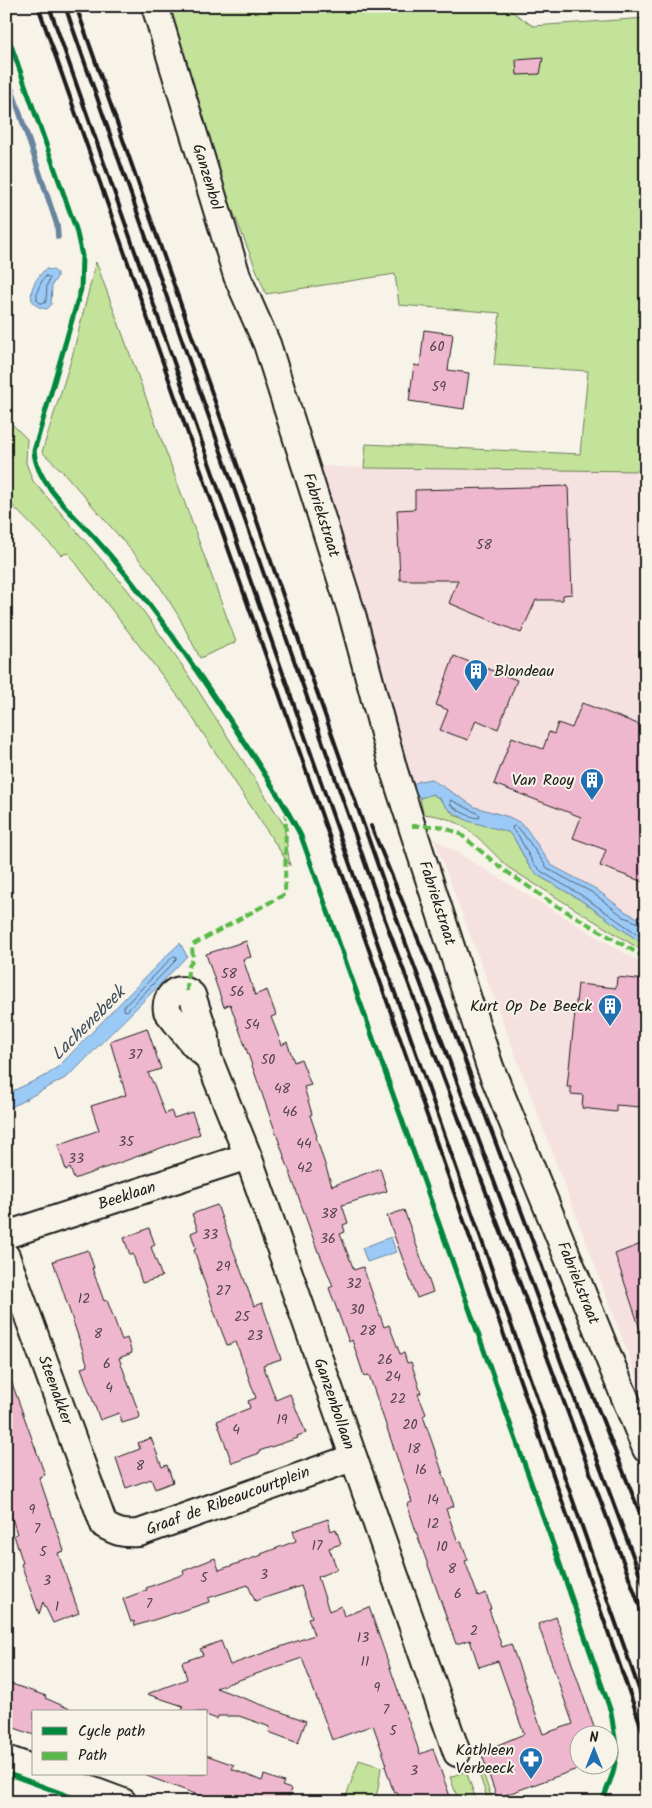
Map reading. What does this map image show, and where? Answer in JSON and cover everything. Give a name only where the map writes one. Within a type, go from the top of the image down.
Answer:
[{"type":"street","name":"Ganzenbol","points":[[155,6],[237,276],[267,344]]},
{"type":"street","name":"Fabriekstraat","points":[[267,344],[352,614],[394,771],[490,1067],[646,1449]]},
{"type":"street","name":"Ganzenbollaan","points":[[208,1056],[248,1156],[352,1458],[458,1753]]},
{"type":"street","name":"Beeklaan","points":[[6,1235],[248,1156]]},
{"type":"street","name":"Steenakker","points":[[6,1256],[104,1524]]},
{"type":"street","name":"Graaf de Ribeaucourtplein","points":[[104,1524],[122,1534],[138,1533],[352,1458]]},
{"type":"street","points":[[6,1759],[32,1768]]},
{"type":"street","points":[[53,1776],[123,1802]]},
{"type":"shaded area","points":[[312,466],[646,471],[646,922],[626,912],[596,889],[551,865],[519,822],[509,817],[475,807],[434,780],[411,785]]},
{"type":"shaded area","points":[[434,839],[646,966],[646,1401]]},
{"type":"green space","points":[[151,6],[504,6],[533,26],[646,18],[646,471],[364,468],[366,444],[580,454],[588,371],[494,365],[500,313],[399,305],[395,274],[266,294]]},
{"type":"green space","points":[[96,262],[236,642],[200,658],[178,615],[152,574],[63,472],[42,452],[72,357]]},
{"type":"green space","points":[[6,418],[27,439],[26,463],[33,481],[127,589],[178,659],[284,825],[290,866],[181,700],[68,553],[61,555],[6,499]]},
{"type":"green space","points":[[429,794],[441,800],[457,816],[508,832],[514,838],[529,866],[539,876],[579,899],[646,946],[646,953],[509,868],[472,832],[451,820],[423,814],[420,798]]},
{"type":"green space","points":[[359,1760],[381,1767],[374,1802],[344,1802]]},
{"type":"green space","points":[[482,1770],[492,1799],[488,1800],[478,1771]]},
{"type":"green space","points":[[466,1771],[477,1802],[459,1802],[450,1777]]},
{"type":"water","points":[[46,269],[57,273],[57,277],[52,285],[51,305],[47,309],[39,307],[32,298],[33,286]]},
{"type":"water","points":[[431,779],[475,807],[509,817],[519,822],[526,828],[551,865],[596,889],[626,912],[646,922],[646,946],[579,899],[539,876],[529,866],[514,838],[508,832],[468,821],[448,809],[433,794],[420,798],[411,785]]},
{"type":"water","points":[[180,943],[187,956],[74,1071],[67,1077],[6,1110],[6,1094],[47,1075],[60,1065]]},
{"type":"water","points":[[391,1237],[396,1252],[367,1262],[362,1248]]},
{"type":"building","points":[[543,58],[540,74],[517,75],[516,60]]},
{"type":"building","points":[[424,330],[453,334],[448,370],[469,373],[464,409],[409,401],[414,365],[420,366]]},
{"type":"building","points":[[568,486],[572,594],[563,595],[563,600],[536,600],[521,633],[449,603],[458,580],[400,580],[397,510],[415,509],[415,490]]},
{"type":"building","name":"Blondeau","points":[[454,656],[517,680],[498,729],[476,720],[468,740],[440,730],[448,710],[436,705]]},
{"type":"building","name":"Van Rooy","points":[[582,703],[646,727],[646,883],[600,866],[606,850],[573,838],[581,817],[494,784],[512,737],[543,749],[549,732],[554,734],[558,723],[572,728]]},
{"type":"building","points":[[246,941],[251,957],[243,959],[255,995],[267,990],[276,1015],[271,1017],[282,1045],[287,1042],[294,1062],[301,1059],[311,1085],[304,1087],[316,1137],[332,1186],[380,1168],[387,1191],[342,1205],[348,1223],[343,1225],[345,1232],[340,1234],[354,1270],[363,1267],[384,1327],[389,1325],[400,1354],[404,1353],[407,1363],[411,1362],[421,1393],[418,1394],[426,1414],[423,1416],[454,1506],[446,1509],[458,1542],[461,1541],[468,1560],[465,1561],[478,1596],[486,1593],[491,1609],[489,1609],[502,1647],[511,1644],[543,1734],[573,1724],[538,1624],[556,1617],[594,1726],[570,1726],[570,1772],[497,1798],[481,1752],[524,1734],[498,1661],[479,1667],[470,1640],[456,1644],[407,1504],[412,1502],[369,1375],[364,1376],[352,1340],[349,1342],[329,1288],[333,1286],[318,1252],[230,1004],[224,1007],[206,954]]},
{"type":"building","name":"Kurt Op De Beeck","points":[[617,977],[646,980],[646,1066],[641,1107],[616,1105],[616,1112],[582,1108],[583,1095],[571,1094],[571,1087],[567,1087],[578,984],[616,988]]},
{"type":"building","points":[[147,1028],[161,1069],[148,1073],[165,1114],[171,1111],[174,1118],[192,1112],[200,1134],[74,1179],[70,1168],[66,1170],[58,1145],[99,1130],[91,1106],[126,1095],[110,1041]]},
{"type":"building","points":[[217,1205],[254,1306],[262,1303],[281,1359],[263,1365],[276,1400],[290,1394],[306,1433],[297,1436],[298,1438],[259,1451],[260,1453],[232,1463],[217,1421],[250,1408],[248,1401],[256,1398],[236,1342],[227,1345],[194,1250],[196,1249],[191,1233],[198,1230],[192,1214]]},
{"type":"building","points":[[404,1210],[433,1292],[417,1298],[387,1216]]},
{"type":"building","points":[[149,1228],[155,1245],[151,1247],[162,1277],[142,1283],[133,1254],[130,1255],[124,1238]]},
{"type":"building","points":[[646,1242],[646,1337],[643,1338],[615,1254]]},
{"type":"building","points":[[88,1250],[94,1268],[92,1268],[104,1301],[107,1300],[122,1340],[127,1338],[132,1353],[119,1358],[140,1416],[139,1418],[122,1423],[119,1413],[100,1420],[81,1368],[88,1366],[53,1261]]},
{"type":"building","points":[[8,1372],[45,1475],[39,1477],[64,1551],[58,1553],[79,1613],[53,1623],[43,1602],[39,1614],[21,1564],[23,1563],[14,1535],[17,1534],[6,1499],[6,1373]]},
{"type":"building","points":[[151,1438],[162,1467],[167,1465],[173,1482],[155,1489],[151,1479],[126,1488],[116,1458],[140,1449],[138,1443]]},
{"type":"building","points":[[328,1519],[331,1531],[336,1529],[341,1544],[329,1548],[337,1569],[318,1577],[329,1611],[341,1606],[344,1616],[369,1607],[420,1754],[433,1749],[452,1802],[400,1802],[397,1792],[394,1793],[385,1766],[387,1765],[373,1725],[332,1740],[302,1658],[216,1688],[306,1721],[298,1743],[269,1732],[270,1727],[239,1716],[218,1716],[217,1719],[208,1716],[208,1710],[182,1710],[183,1706],[147,1694],[187,1679],[182,1662],[203,1655],[200,1649],[221,1641],[230,1665],[314,1635],[308,1618],[312,1617],[301,1586],[255,1601],[248,1585],[208,1598],[209,1602],[135,1626],[134,1621],[131,1622],[123,1599],[184,1574],[183,1571],[215,1558],[219,1570],[262,1555],[296,1541],[293,1531]]},
{"type":"building","points":[[6,1682],[46,1696],[45,1698],[72,1710],[32,1710],[32,1734],[6,1725]]},
{"type":"building","points":[[208,1756],[234,1765],[232,1769],[262,1781],[264,1775],[284,1782],[282,1786],[291,1789],[287,1802],[206,1802],[206,1798],[147,1776],[208,1776]]},
{"type":"waterway","points":[[6,72],[57,225],[58,237]]},
{"type":"railway","points":[[38,6],[646,1740]]},
{"type":"railway","points":[[49,6],[646,1709]]},
{"type":"railway","points":[[65,6],[385,920],[646,1623]]},
{"type":"railway","points":[[76,6],[396,917],[646,1591]]},
{"type":"railway","points":[[371,826],[433,975],[559,1312],[646,1528]]},
{"type":"marked path","points":[[187,991],[188,968],[193,959],[192,947],[194,944],[285,894],[286,814]]},
{"type":"marked path","points":[[412,826],[438,826],[459,833],[500,867],[552,903],[646,958]]},
{"type":"cycle path","points":[[6,31],[76,229],[82,256],[81,289],[34,451],[36,463],[48,486],[112,558],[148,602],[181,648],[229,719],[301,836],[611,1712],[617,1752],[613,1773],[602,1802]]},
{"type":"cycle path","points":[[6,1773],[85,1802]]},
{"type":"place","name":"Blondeau","points":[[476,692]]},
{"type":"place","name":"Van Rooy","points":[[592,801]]},
{"type":"place","name":"Kurt Op De Beeck","points":[[610,1027]]},
{"type":"place","name":"Kathleen Verbeeck","points":[[531,1780]]},
{"type":"water label","name":"Lachenebeek","points":[[89,1024]]}]
